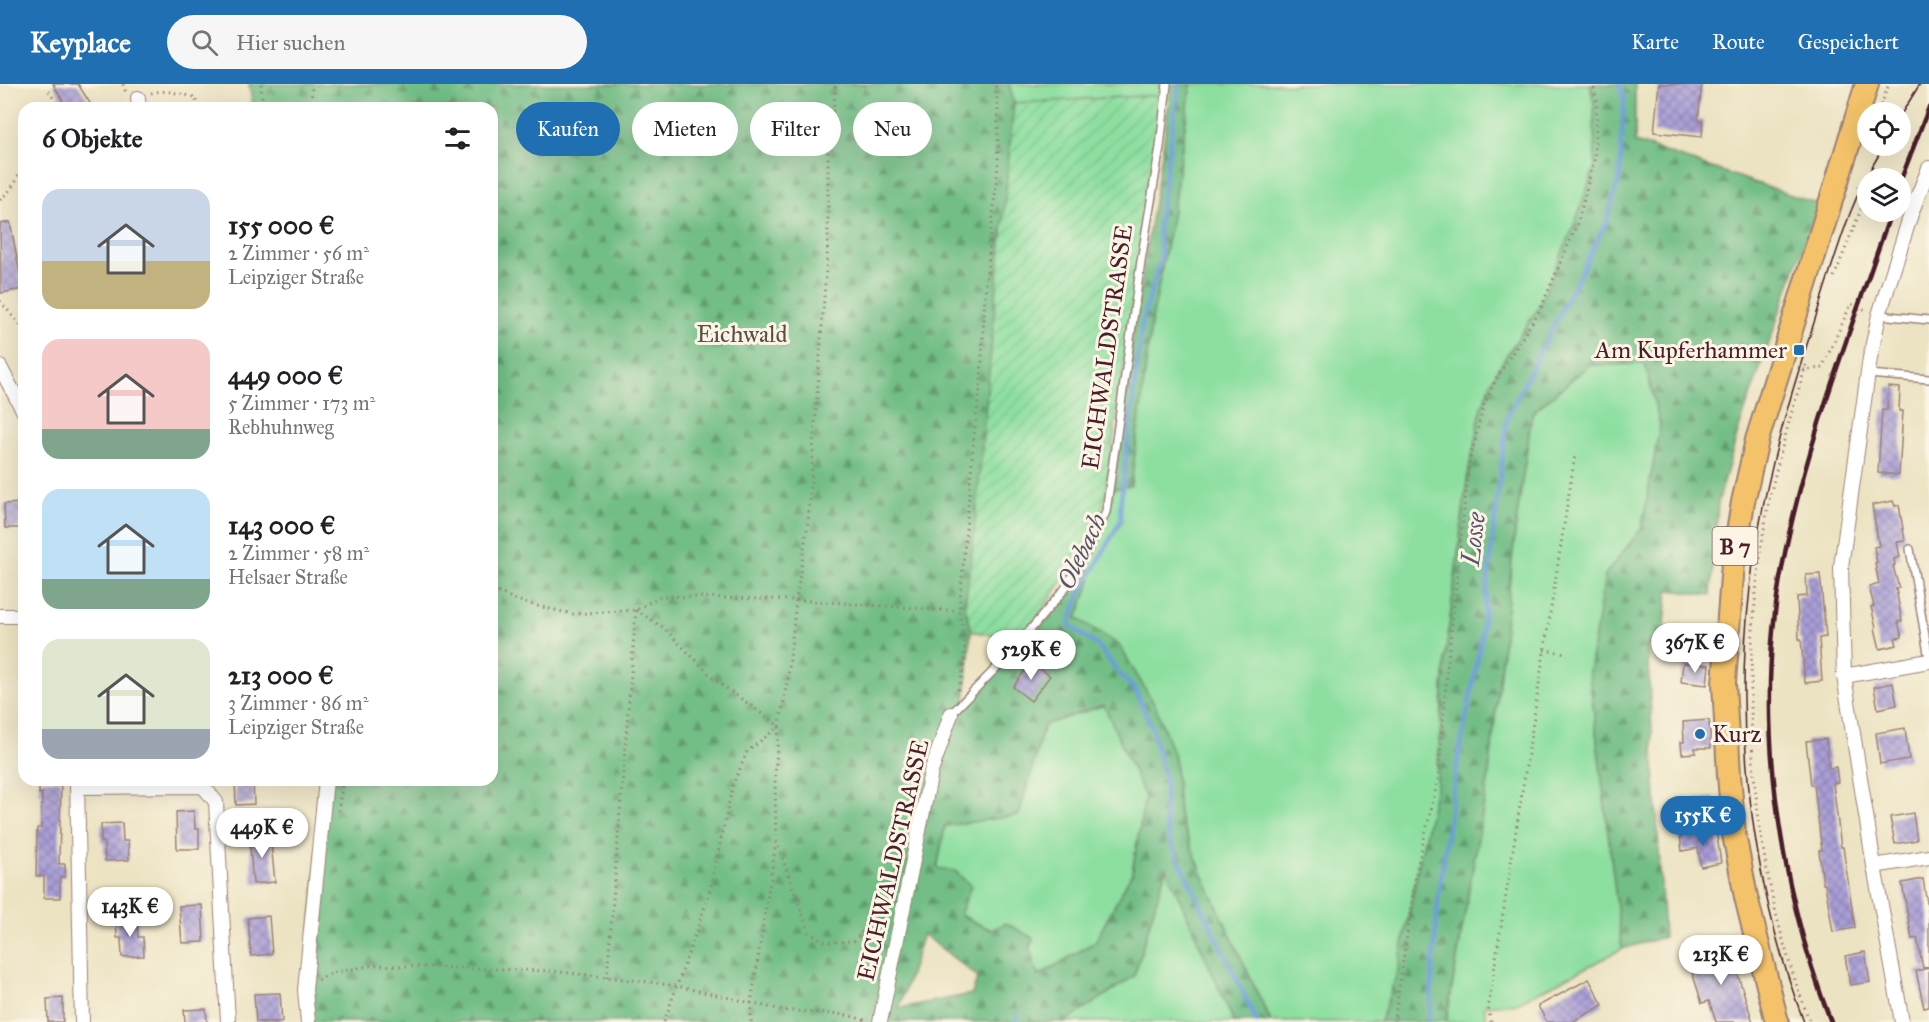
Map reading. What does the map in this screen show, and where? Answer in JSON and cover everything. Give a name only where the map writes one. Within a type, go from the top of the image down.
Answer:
[{"type":"main road","name":"B 7","points":[[1777,1022],[1746,897],[1734,834],[1724,683],[1733,563],[1743,502],[1757,440],[1868,84]]},
{"type":"street","points":[[1902,1022],[1874,866],[1844,676],[1841,567],[1868,374],[1879,315],[1912,211],[1929,168]]},
{"type":"street","points":[[0,368],[18,401]]},
{"type":"street","points":[[0,616],[18,616]]},
{"type":"street","points":[[1844,676],[1929,660]]},
{"type":"street","name":"EICHWALDSTRASSE","points":[[880,1022],[931,772],[951,714]]},
{"type":"street","points":[[77,786],[82,1022]]},
{"type":"street","points":[[203,786],[216,802],[228,1022]]},
{"type":"street","points":[[308,1022],[305,990],[325,786]]},
{"type":"street","points":[[1874,866],[1929,857]]},
{"type":"lane","name":"EICHWALDSTRASSE","points":[[951,714],[1008,656],[1064,590],[1091,544],[1106,512],[1141,261],[1160,147],[1167,84]]},
{"type":"lane","points":[[1879,315],[1929,320]]},
{"type":"lane","points":[[1868,374],[1929,379]]},
{"type":"lane","points":[[1910,549],[1929,660]]},
{"type":"path","points":[[261,84],[262,102]]},
{"type":"path","points":[[311,102],[312,84]]},
{"type":"path","points":[[751,1022],[751,1003],[776,840],[775,773],[778,726],[788,678],[796,600],[808,522],[828,242],[828,153],[836,84]]},
{"type":"path","points":[[951,714],[965,669],[965,634],[958,611],[966,548],[974,437],[981,380],[985,294],[998,164],[998,105],[995,84]]},
{"type":"path","points":[[1394,1022],[1417,868],[1438,780],[1469,463],[1484,405],[1497,376],[1540,309],[1578,222],[1594,160],[1597,102],[1593,84]]},
{"type":"path","points":[[1882,102],[1889,84]]},
{"type":"path","points":[[49,91],[55,102]]},
{"type":"path","points":[[153,93],[174,92],[195,97],[196,102]]},
{"type":"path","points":[[0,200],[11,189],[18,177]]},
{"type":"path","points":[[1834,277],[1862,207],[1862,199],[1853,178]]},
{"type":"path","points":[[0,302],[18,323]]},
{"type":"path","points":[[1810,1022],[1788,957],[1767,873],[1755,783],[1751,684],[1755,601],[1765,522],[1774,476],[1806,367],[1822,368],[1851,304],[1879,315]]},
{"type":"path","points":[[1491,1022],[1488,1009],[1575,455]]},
{"type":"path","points":[[498,592],[525,603],[572,614],[636,610],[661,596],[796,600],[958,611]]},
{"type":"path","points":[[636,610],[664,628],[715,680],[778,726]]},
{"type":"path","points":[[607,977],[636,610]]},
{"type":"path","points":[[1544,650],[1566,654]]},
{"type":"path","points":[[664,1022],[708,898],[733,785],[747,752],[778,726]]},
{"type":"path","points":[[776,840],[809,932],[826,942],[854,941],[894,899],[907,896]]},
{"type":"path","points":[[305,990],[331,973],[374,965],[551,971],[677,986],[782,1010],[847,1015],[871,1022]]},
{"type":"green space","name":"Eichwald","points":[[249,84],[1009,84],[1014,103],[974,535],[965,606],[971,631],[965,703],[1035,634],[1067,592],[1087,559],[1091,580],[1077,618],[1119,645],[1156,707],[1175,759],[1179,816],[1204,878],[1271,1022],[1234,1022],[1166,868],[1134,976],[1065,1022],[304,1022],[323,786],[498,786],[498,102],[252,102]],"holes":[[[1104,705],[1145,797],[1132,873],[1095,942],[1038,976],[1030,948],[1033,938],[1006,923],[991,930],[960,915],[971,886],[955,871],[937,868],[945,826],[1019,815],[1044,725]],[[923,934],[978,977],[972,994],[899,1008]]]},
{"type":"green space","points":[[1009,84],[1164,84],[1163,95],[1014,103]]},
{"type":"green space","points":[[1171,84],[1191,84],[1171,222],[1151,324],[1131,485],[1113,489],[1136,311]]},
{"type":"green space","points":[[1191,84],[1590,84],[1594,103],[1595,166],[1576,221],[1538,309],[1508,353],[1493,380],[1482,407],[1467,480],[1445,660],[1437,784],[1398,971],[1380,1022],[1271,1022],[1204,878],[1179,816],[1175,759],[1077,618],[1091,580],[1087,559],[1109,514],[1113,489],[1131,485],[1151,324],[1171,222]]},
{"type":"green space","points":[[1590,84],[1635,84],[1635,142],[1818,204],[1738,431],[1718,503],[1711,595],[1668,590],[1663,647],[1647,646],[1664,937],[1622,949],[1589,672],[1605,575],[1642,528],[1660,425],[1645,364],[1589,365],[1532,413],[1516,523],[1489,774],[1446,1022],[1380,1022],[1398,971],[1437,784],[1445,660],[1467,480],[1482,407],[1492,380],[1538,309],[1576,221],[1595,166],[1594,103]]},
{"type":"green space","points":[[1163,95],[1103,510],[1087,545],[1037,618],[1012,639],[971,631],[965,606],[974,535],[1014,103]]},
{"type":"green space","points":[[1645,364],[1660,425],[1642,528],[1605,575],[1589,672],[1622,949],[1517,1003],[1484,1006],[1487,1022],[1446,1022],[1489,774],[1516,523],[1532,413],[1589,365]]},
{"type":"green space","points":[[1105,705],[1145,797],[1132,873],[1095,942],[1037,977],[1030,948],[960,915],[937,869],[945,825],[1019,815],[1044,725]]},
{"type":"green space","points":[[1166,868],[1234,1022],[1065,1022],[1134,976]]},
{"type":"building","points":[[53,84],[78,84],[89,102],[64,102]]},
{"type":"building","points":[[1659,84],[1702,84],[1698,120],[1703,121],[1702,137],[1654,132]]},
{"type":"building","points":[[10,222],[18,263],[18,290],[1,293],[0,224]]},
{"type":"building","points":[[1888,387],[1900,388],[1899,411],[1903,411],[1899,475],[1878,473],[1882,410],[1887,410]]},
{"type":"building","points":[[1893,501],[1895,506],[1899,505],[1905,541],[1897,542],[1900,557],[1894,559],[1895,565],[1893,566],[1899,588],[1896,589],[1902,621],[1898,622],[1902,637],[1895,638],[1897,645],[1880,649],[1869,587],[1879,584],[1874,547],[1879,546],[1872,505]]},
{"type":"building","points":[[18,503],[18,528],[5,528],[4,504]]},
{"type":"building","points":[[1820,574],[1826,637],[1819,638],[1822,681],[1805,683],[1801,639],[1799,639],[1797,597],[1807,596],[1806,575]]},
{"type":"building","points":[[1031,662],[1050,676],[1031,701],[1013,687]]},
{"type":"building","points":[[1683,663],[1709,665],[1707,685],[1681,682]]},
{"type":"building","points":[[1893,683],[1897,705],[1878,709],[1874,687]]},
{"type":"building","points":[[1709,720],[1711,748],[1695,748],[1696,753],[1682,754],[1683,722]]},
{"type":"building","points":[[1905,728],[1909,759],[1880,764],[1876,733]]},
{"type":"building","points":[[1826,739],[1829,768],[1836,767],[1838,782],[1833,783],[1855,928],[1833,932],[1825,884],[1823,884],[1819,850],[1822,850],[1806,741]]},
{"type":"building","points":[[39,786],[61,786],[59,864],[65,864],[65,877],[60,877],[60,898],[44,898],[44,876],[36,876],[37,828],[41,828],[42,793],[39,794]]},
{"type":"building","points":[[235,786],[253,786],[254,804],[236,805]]},
{"type":"building","points":[[1715,798],[1716,811],[1680,814],[1679,801]]},
{"type":"building","points":[[194,811],[195,829],[199,829],[199,849],[177,849],[176,812]]},
{"type":"building","points":[[1913,813],[1917,840],[1895,844],[1890,817]]},
{"type":"building","points":[[122,823],[123,841],[128,841],[129,860],[105,861],[104,842],[101,842],[101,824]]},
{"type":"building","points":[[1716,830],[1721,863],[1701,867],[1698,848],[1682,851],[1680,836]]},
{"type":"building","points":[[270,833],[275,882],[253,884],[249,835]]},
{"type":"building","points":[[1923,879],[1929,915],[1929,967],[1923,968],[1917,938],[1912,939],[1902,883]]},
{"type":"building","points":[[202,905],[204,942],[182,943],[179,906]]},
{"type":"building","points":[[269,916],[272,954],[251,956],[248,918]]},
{"type":"building","points":[[137,918],[138,937],[143,937],[144,956],[122,957],[121,938],[117,938],[116,919]]},
{"type":"building","points":[[1729,947],[1753,1022],[1716,1022],[1709,1001],[1702,1003],[1688,960]]},
{"type":"building","points":[[1865,952],[1870,982],[1850,985],[1845,956]]},
{"type":"building","points":[[1929,968],[1929,1007],[1924,1008],[1916,971]]},
{"type":"building","points":[[1589,979],[1603,1005],[1572,1022],[1547,1022],[1538,1006]]},
{"type":"building","points":[[280,993],[282,1022],[256,1022],[254,994]]},
{"type":"building","points":[[63,998],[63,1022],[48,1022],[47,999]]},
{"type":"building","points":[[206,1009],[207,1022],[185,1022],[184,1010]]},
{"type":"waterway","name":"Olebach","points":[[1179,84],[1158,225],[1161,257],[1142,323],[1120,508],[1121,520],[1080,594],[1069,625],[1098,646],[1135,690],[1151,726],[1165,780],[1165,818],[1168,837],[1257,1022]]},
{"type":"waterway","name":"Losse","points":[[1429,1022],[1438,899],[1455,776],[1480,646],[1507,417],[1606,223],[1620,175],[1624,100],[1619,84]]},
{"type":"waterway","points":[[1017,1014],[1017,1022]]},
{"type":"tram line","points":[[1909,102],[1920,84]]},
{"type":"tram line","points":[[1804,1022],[1771,917],[1751,808],[1746,753],[1745,643],[1754,555],[1774,458],[1791,395],[1846,226],[1862,186],[1878,156]]},
{"type":"railway","points":[[1905,168],[1929,107]]},
{"type":"railway","points":[[1831,1022],[1796,912],[1784,854],[1771,736],[1770,677],[1774,619],[1783,563],[1804,474],[1831,386],[1888,222]]},
{"type":"place","name":"Am Kupferhammer","points":[[1799,350]]},
{"type":"place","name":"Kurz","points":[[1700,734]]}]
